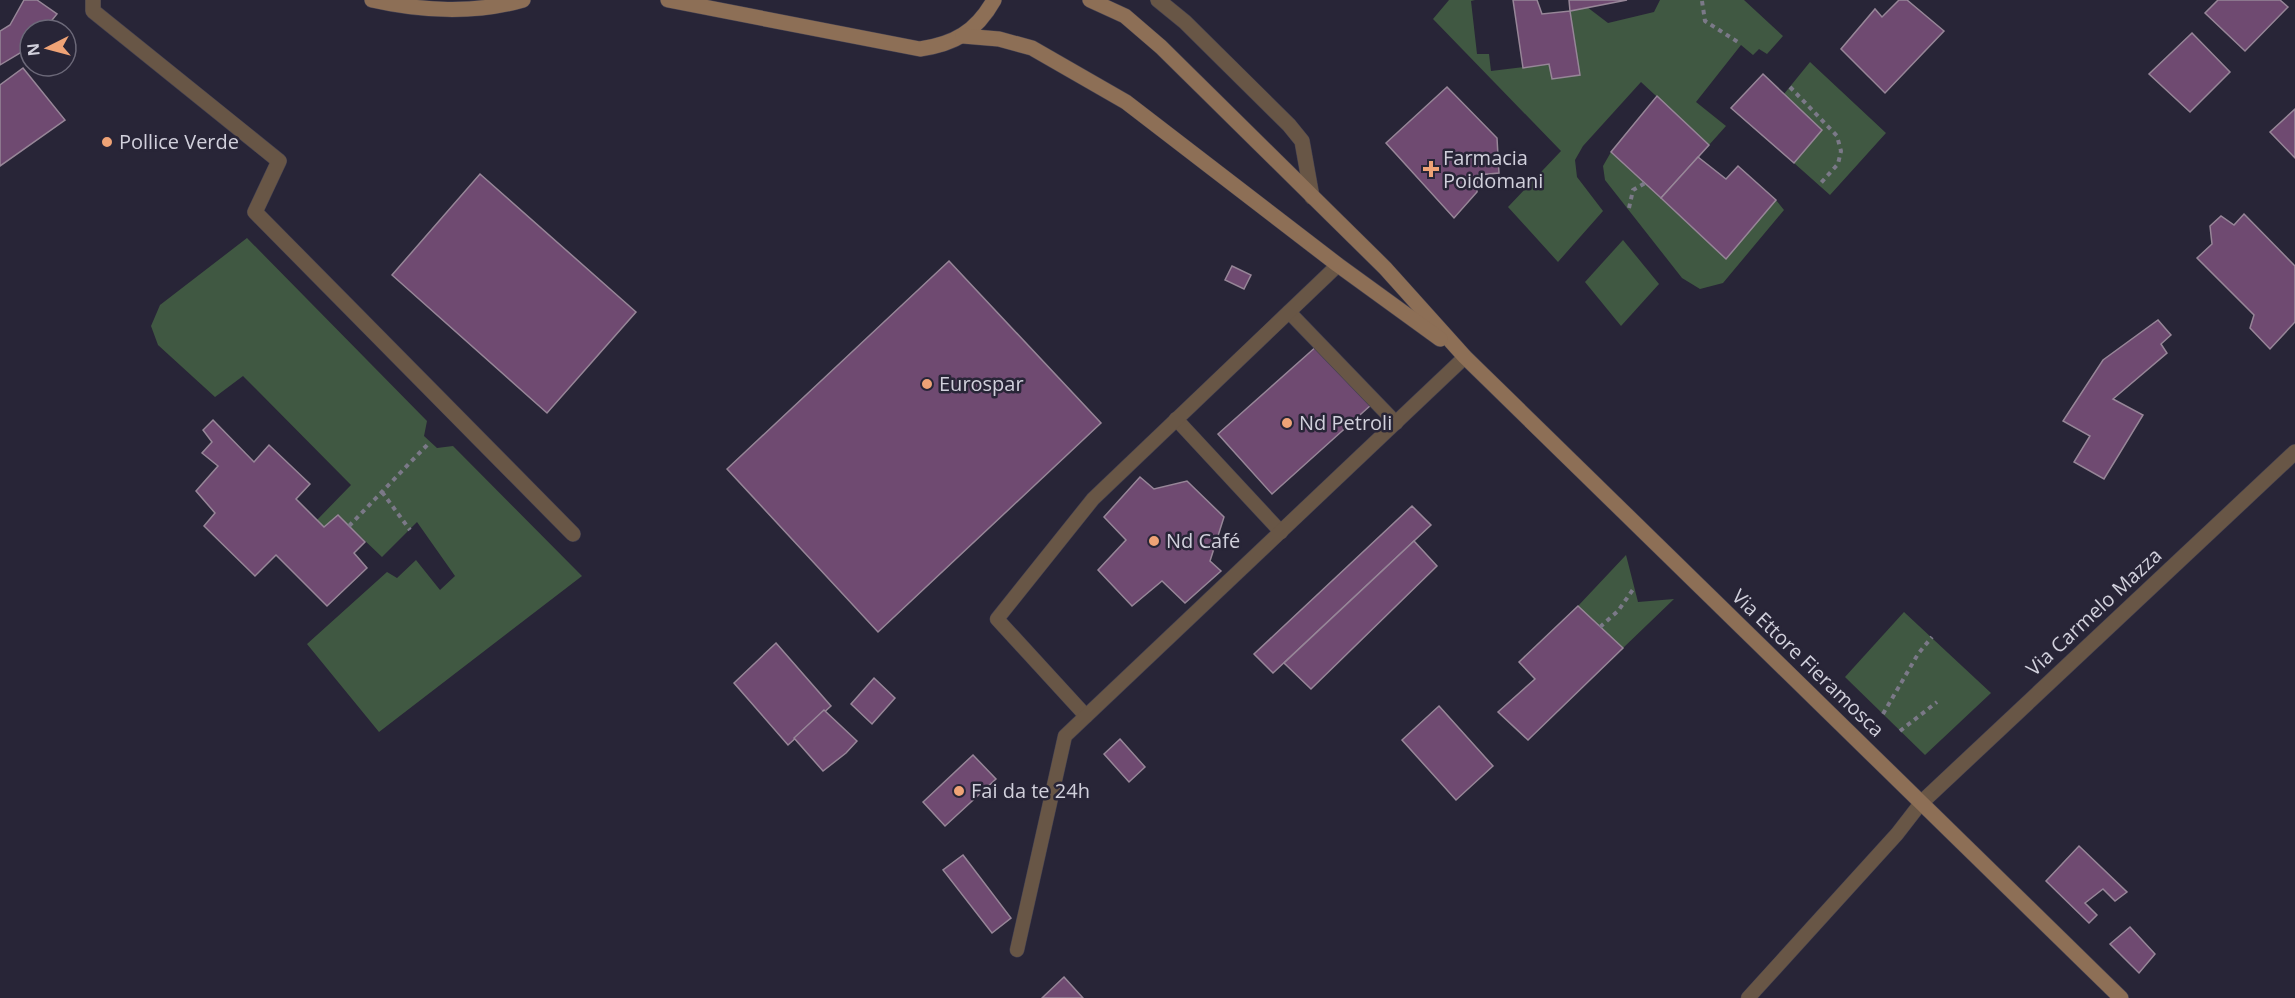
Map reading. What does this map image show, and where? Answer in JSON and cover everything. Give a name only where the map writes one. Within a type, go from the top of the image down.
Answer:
[{"type":"main road","points":[[372,0],[391,4],[459,10],[507,5],[523,0]]},
{"type":"main road","points":[[668,0],[920,50],[942,46],[963,36],[980,21],[994,0]]},
{"type":"main road","points":[[1090,0],[1125,16],[1161,47],[1385,268],[1465,357]]},
{"type":"main road","points":[[963,36],[999,39],[1032,48],[1126,102],[1338,265],[1465,357]]},
{"type":"main road","name":"Via Ettore Fieramosca","points":[[1465,357],[2121,998]]},
{"type":"street","points":[[93,0],[93,11],[279,161],[255,212],[573,534]]},
{"type":"street","points":[[1158,0],[1185,22],[1289,125],[1302,141],[1312,197]]},
{"type":"street","name":"Via Carmelo Mazza","points":[[1921,803],[2295,453]]},
{"type":"lane","points":[[1086,716],[997,619],[1093,499],[1338,265]]},
{"type":"lane","points":[[1289,312],[1396,423]]},
{"type":"lane","points":[[1017,950],[1065,736],[1465,357]]},
{"type":"lane","points":[[1176,419],[1281,532]]},
{"type":"lane","points":[[1748,998],[1897,834],[1921,803]]},
{"type":"path","points":[[1702,1],[1705,21],[1742,44]]},
{"type":"path","points":[[1790,87],[1837,136],[1841,151],[1838,164],[1819,184]]},
{"type":"path","points":[[1629,208],[1633,190],[1645,183]]},
{"type":"path","points":[[349,526],[430,442]]},
{"type":"path","points":[[382,492],[410,530]]},
{"type":"path","points":[[1600,627],[1618,611],[1634,588]]},
{"type":"path","points":[[1883,714],[1918,654],[1932,637]]},
{"type":"path","points":[[1900,731],[1937,702]]},
{"type":"green space","points":[[1449,0],[1475,0],[1471,1],[1477,54],[1489,54],[1491,71],[1549,64],[1552,79],[1580,75],[1570,11],[1587,7],[1608,23],[1654,12],[1660,0],[1744,0],[1783,36],[1767,54],[1759,49],[1753,55],[1741,45],[1696,102],[1726,126],[1709,145],[1641,82],[1583,146],[1575,160],[1577,177],[1603,211],[1558,262],[1508,207],[1561,151],[1433,19]]},
{"type":"green space","points":[[1810,62],[1886,133],[1830,195],[1794,163],[1822,130],[1784,94]]},
{"type":"green space","points":[[1611,152],[1726,259],[1776,200],[1784,210],[1723,283],[1700,289],[1682,278],[1605,180],[1603,166]]},
{"type":"green space","points":[[247,238],[427,421],[424,436],[437,448],[453,446],[582,576],[379,732],[307,644],[387,572],[397,578],[416,560],[440,590],[455,576],[417,522],[382,557],[338,515],[324,527],[317,520],[351,485],[243,376],[215,397],[158,345],[151,326],[160,305]]},
{"type":"green space","points":[[1623,240],[1659,284],[1621,326],[1585,282]]},
{"type":"green space","points":[[1626,555],[1638,602],[1674,599],[1623,648],[1578,606]]},
{"type":"green space","points":[[1904,612],[1991,693],[1925,755],[1845,677]]},
{"type":"building","points":[[24,0],[37,0],[57,14],[54,18],[18,18],[18,54],[0,65],[0,31],[10,25]]},
{"type":"building","points":[[1513,0],[1537,0],[1542,14],[1570,11],[1580,75],[1552,79],[1549,64],[1523,68]]},
{"type":"building","points":[[1569,0],[1627,0],[1570,11]]},
{"type":"building","points":[[1899,0],[1907,0],[1944,31],[1885,93],[1841,49],[1875,9],[1882,17]]},
{"type":"building","points":[[2218,0],[2280,0],[2288,7],[2245,51],[2205,13]]},
{"type":"building","points":[[2192,33],[2230,72],[2190,112],[2149,74]]},
{"type":"building","points":[[18,72],[18,78],[31,78],[65,120],[0,166],[0,85]]},
{"type":"building","points":[[1763,74],[1822,130],[1794,163],[1731,108]]},
{"type":"building","points":[[1447,87],[1497,138],[1499,173],[1478,175],[1477,192],[1454,218],[1386,143]]},
{"type":"building","points":[[1657,96],[1709,145],[1661,198],[1611,152]]},
{"type":"building","points":[[2295,109],[2295,158],[2270,132]]},
{"type":"building","points":[[1698,157],[1726,179],[1738,166],[1776,200],[1726,259],[1661,198]]},
{"type":"building","points":[[480,174],[636,312],[547,413],[392,275]]},
{"type":"building","points":[[2244,214],[2295,266],[2295,322],[2270,349],[2250,328],[2254,315],[2197,258],[2212,244],[2210,226],[2221,216],[2234,225]]},
{"type":"building","points":[[949,261],[1101,423],[878,632],[727,469]]},
{"type":"building","points":[[1232,266],[1251,275],[1244,289],[1225,280]]},
{"type":"building","points":[[2158,320],[2171,335],[2161,344],[2167,353],[2113,399],[2143,415],[2104,479],[2074,462],[2090,436],[2063,421],[2103,360]]},
{"type":"building","points":[[1318,345],[1371,405],[1272,494],[1218,434]]},
{"type":"building","points":[[213,420],[254,462],[269,445],[310,484],[296,499],[324,527],[338,515],[365,542],[354,553],[367,568],[327,606],[276,555],[255,576],[204,526],[215,513],[196,491],[218,466],[202,453],[212,442],[203,430]]},
{"type":"building","points":[[1140,477],[1154,489],[1187,481],[1224,517],[1210,561],[1221,571],[1185,603],[1162,581],[1132,606],[1098,570],[1126,540],[1104,517]]},
{"type":"building","points":[[1412,506],[1431,525],[1273,673],[1254,654]]},
{"type":"building","points":[[1414,541],[1437,566],[1311,689],[1284,663]]},
{"type":"building","points":[[1578,606],[1623,648],[1528,740],[1498,712],[1535,679],[1519,662]]},
{"type":"building","points":[[776,643],[831,706],[788,745],[734,683]]},
{"type":"building","points":[[874,678],[895,698],[872,724],[851,704]]},
{"type":"building","points":[[1439,706],[1493,766],[1456,800],[1402,740]]},
{"type":"building","points":[[824,710],[857,741],[823,771],[794,738]]},
{"type":"building","points":[[1120,739],[1145,767],[1129,782],[1104,754]]},
{"type":"building","name":"Fai da te 24h","points":[[973,755],[996,779],[945,826],[923,802]]},
{"type":"building","points":[[2079,846],[2127,892],[2115,901],[2103,889],[2085,903],[2097,915],[2089,923],[2046,881]]},
{"type":"building","points":[[963,855],[1011,918],[992,933],[943,870]]},
{"type":"building","points":[[2130,927],[2155,954],[2139,973],[2110,944]]},
{"type":"building","points":[[1064,977],[1083,998],[1042,998]]},
{"type":"place","name":"Pollice Verde","points":[[107,142]]},
{"type":"place","name":"Farmacia Poidomani","points":[[1431,169]]},
{"type":"place","name":"Eurospar","points":[[927,384]]},
{"type":"place","name":"Nd Petroli","points":[[1287,423]]},
{"type":"place","name":"Nd Café","points":[[1154,541]]},
{"type":"place","name":"Fai da te 24h","points":[[959,791]]}]
